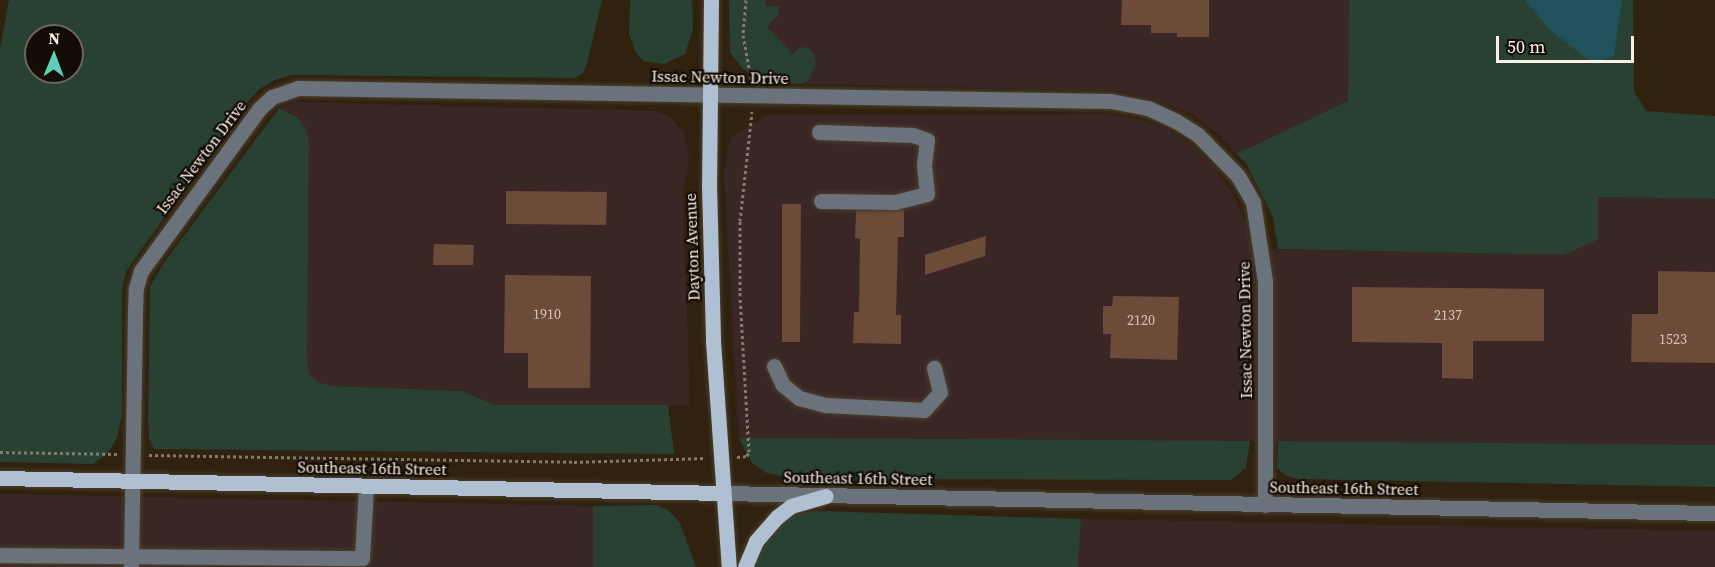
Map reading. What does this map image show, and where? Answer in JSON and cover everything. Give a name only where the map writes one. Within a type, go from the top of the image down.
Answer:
[{"type":"main road","name":"Dayton Avenue","points":[[711,0],[709,96],[713,341],[729,567]]},
{"type":"main road","name":"Southeast 16th Street","points":[[0,478],[723,493]]},
{"type":"main road","points":[[745,567],[756,541],[777,517],[791,506],[826,496]]},
{"type":"street","name":"Issac Newton Drive","points":[[132,562],[135,311],[136,288],[141,272],[259,109],[272,97],[298,88],[1111,101],[1148,108],[1176,121],[1198,135],[1238,176],[1253,202],[1265,281],[1265,505]]},
{"type":"street","points":[[819,132],[913,135],[927,140],[924,165],[927,195],[896,202],[821,201]]},
{"type":"street","points":[[774,366],[783,385],[799,398],[826,405],[924,410],[940,392],[934,368]]},
{"type":"street","points":[[0,555],[132,562],[239,562],[362,558],[366,486]]},
{"type":"street","name":"Southeast 16th Street","points":[[723,493],[1715,513]]},
{"type":"path","points":[[746,0],[743,35],[751,76]]},
{"type":"path","points":[[747,456],[749,452],[740,296],[740,220],[752,117]]},
{"type":"path","points":[[0,452],[107,454]]},
{"type":"path","points":[[158,455],[574,462],[680,458]]},
{"type":"shaded area","points":[[729,0],[1349,0],[1348,101],[1236,154],[1218,134],[1192,114],[1157,100],[1123,91],[773,83],[751,76],[730,52]]},
{"type":"shaded area","points":[[295,102],[654,111],[667,115],[684,133],[689,157],[683,191],[690,406],[495,405],[462,391],[333,386],[317,382],[309,374],[307,360],[309,139],[305,126],[298,118],[279,108]]},
{"type":"shaded area","points":[[1108,114],[1138,119],[1167,129],[1195,148],[1216,169],[1234,196],[1247,225],[1251,249],[1564,255],[1597,197],[1715,199],[1715,445],[739,438],[724,176],[730,138],[768,115]]},
{"type":"shaded area","points":[[0,494],[593,506],[593,567],[0,567]]},
{"type":"shaded area","points":[[1081,519],[1715,531],[1715,567],[1078,567]]},
{"type":"green space","points":[[9,0],[602,0],[587,63],[583,73],[575,78],[292,75],[275,80],[260,89],[249,100],[126,271],[122,291],[122,416],[117,438],[107,454],[93,464],[0,462],[0,48]]},
{"type":"green space","points":[[630,0],[692,0],[693,29],[685,54],[664,64],[643,61],[636,53],[629,34]]},
{"type":"green space","points":[[729,0],[766,0],[766,6],[779,6],[779,14],[767,27],[793,54],[800,47],[808,48],[814,54],[816,64],[809,80],[802,84],[761,81],[742,68],[730,52]]},
{"type":"green space","points":[[1349,0],[1633,0],[1634,91],[1646,111],[1715,116],[1715,199],[1598,197],[1598,239],[1564,255],[1278,249],[1273,217],[1246,163],[1236,154],[1348,101]]},
{"type":"green space","points":[[279,108],[298,118],[305,126],[309,139],[307,360],[309,374],[317,382],[333,386],[462,391],[495,405],[668,405],[674,454],[154,449],[149,438],[148,421],[150,287],[163,264]]},
{"type":"green space","points":[[739,438],[1250,441],[1246,468],[1231,480],[797,479],[767,473],[752,463]]},
{"type":"green space","points":[[1278,441],[1715,445],[1715,487],[1298,479],[1285,475],[1277,468]]},
{"type":"green space","points":[[656,505],[668,510],[680,523],[696,567],[593,567],[593,506]]},
{"type":"green space","points":[[818,511],[1081,519],[1078,567],[755,567],[763,547],[787,515]]},
{"type":"water","points":[[1525,0],[1622,0],[1614,55],[1595,65],[1550,30]]},
{"type":"building","points":[[1122,0],[1209,0],[1209,37],[1177,37],[1177,33],[1151,33],[1151,25],[1121,25]]},
{"type":"building","points":[[506,191],[607,192],[606,225],[506,224]]},
{"type":"building","points":[[782,204],[801,204],[800,342],[782,342]]},
{"type":"building","points":[[904,210],[904,237],[898,237],[896,315],[901,315],[901,344],[853,343],[854,312],[859,312],[860,239],[855,238],[856,211]]},
{"type":"building","points":[[986,236],[985,256],[925,275],[925,255]]},
{"type":"building","points":[[434,244],[474,245],[473,265],[433,265]]},
{"type":"building","points":[[1658,271],[1715,272],[1715,363],[1631,362],[1632,314],[1658,314]]},
{"type":"building","points":[[505,275],[591,276],[590,388],[528,388],[528,353],[504,353]]},
{"type":"building","points":[[1352,287],[1544,289],[1544,341],[1473,341],[1473,379],[1442,378],[1442,343],[1352,342]]},
{"type":"building","points":[[1113,296],[1179,297],[1177,360],[1110,358],[1111,334],[1103,334],[1103,306],[1112,306]]}]
